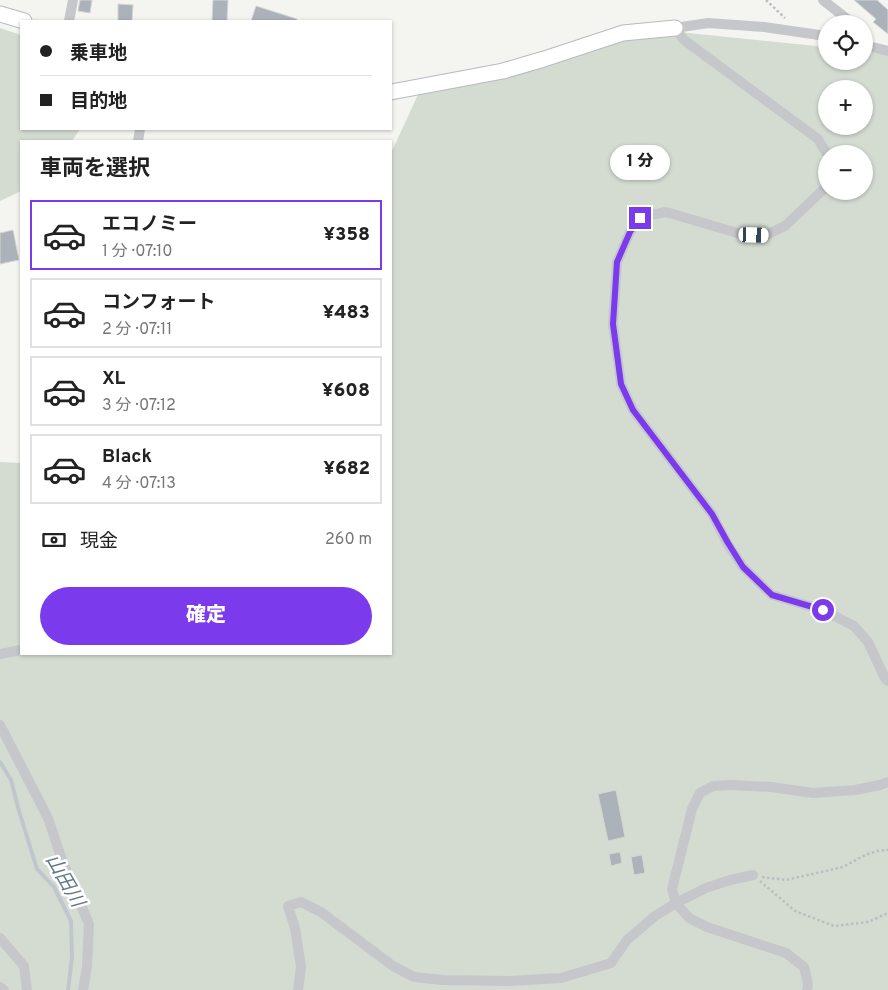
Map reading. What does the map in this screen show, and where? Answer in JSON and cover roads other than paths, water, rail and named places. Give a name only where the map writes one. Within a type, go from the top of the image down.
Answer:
[{"type":"street","points":[[69,20],[73,0]]},
{"type":"street","points":[[823,0],[842,15]]},
{"type":"street","points":[[0,14],[21,20]]},
{"type":"street","points":[[392,92],[503,71],[623,33],[708,23],[764,26],[818,35]]},
{"type":"street","points":[[675,28],[684,40],[818,139],[822,145]]},
{"type":"street","points":[[873,48],[888,52]]},
{"type":"street","points":[[818,195],[785,226],[766,235],[741,234],[666,212],[640,218],[630,232],[617,262],[613,324],[621,384],[633,410],[712,514],[743,567],[772,595],[823,610],[854,626],[868,642],[888,681]]},
{"type":"street","points":[[0,654],[20,650]]},
{"type":"street","points":[[0,725],[48,818],[62,860],[89,924],[84,990]]},
{"type":"street","points":[[807,990],[808,984],[804,967],[786,953],[707,927],[689,918],[676,903],[672,889],[692,809],[700,793],[713,786],[771,787],[813,793],[855,790],[888,782]]},
{"type":"street","points":[[298,990],[301,967],[295,928],[288,906],[301,902],[321,912],[393,966],[414,976],[443,980],[510,981],[561,978],[611,964],[627,940],[655,916],[676,903],[706,888],[753,875]]},
{"type":"street","points":[[0,938],[24,966],[27,990]]},
{"type":"street","points":[[0,987],[4,990]]},
{"type":"waterway","name":"山田川","points":[[0,762],[11,780],[37,869],[54,887],[71,921],[72,958],[68,990]]}]
